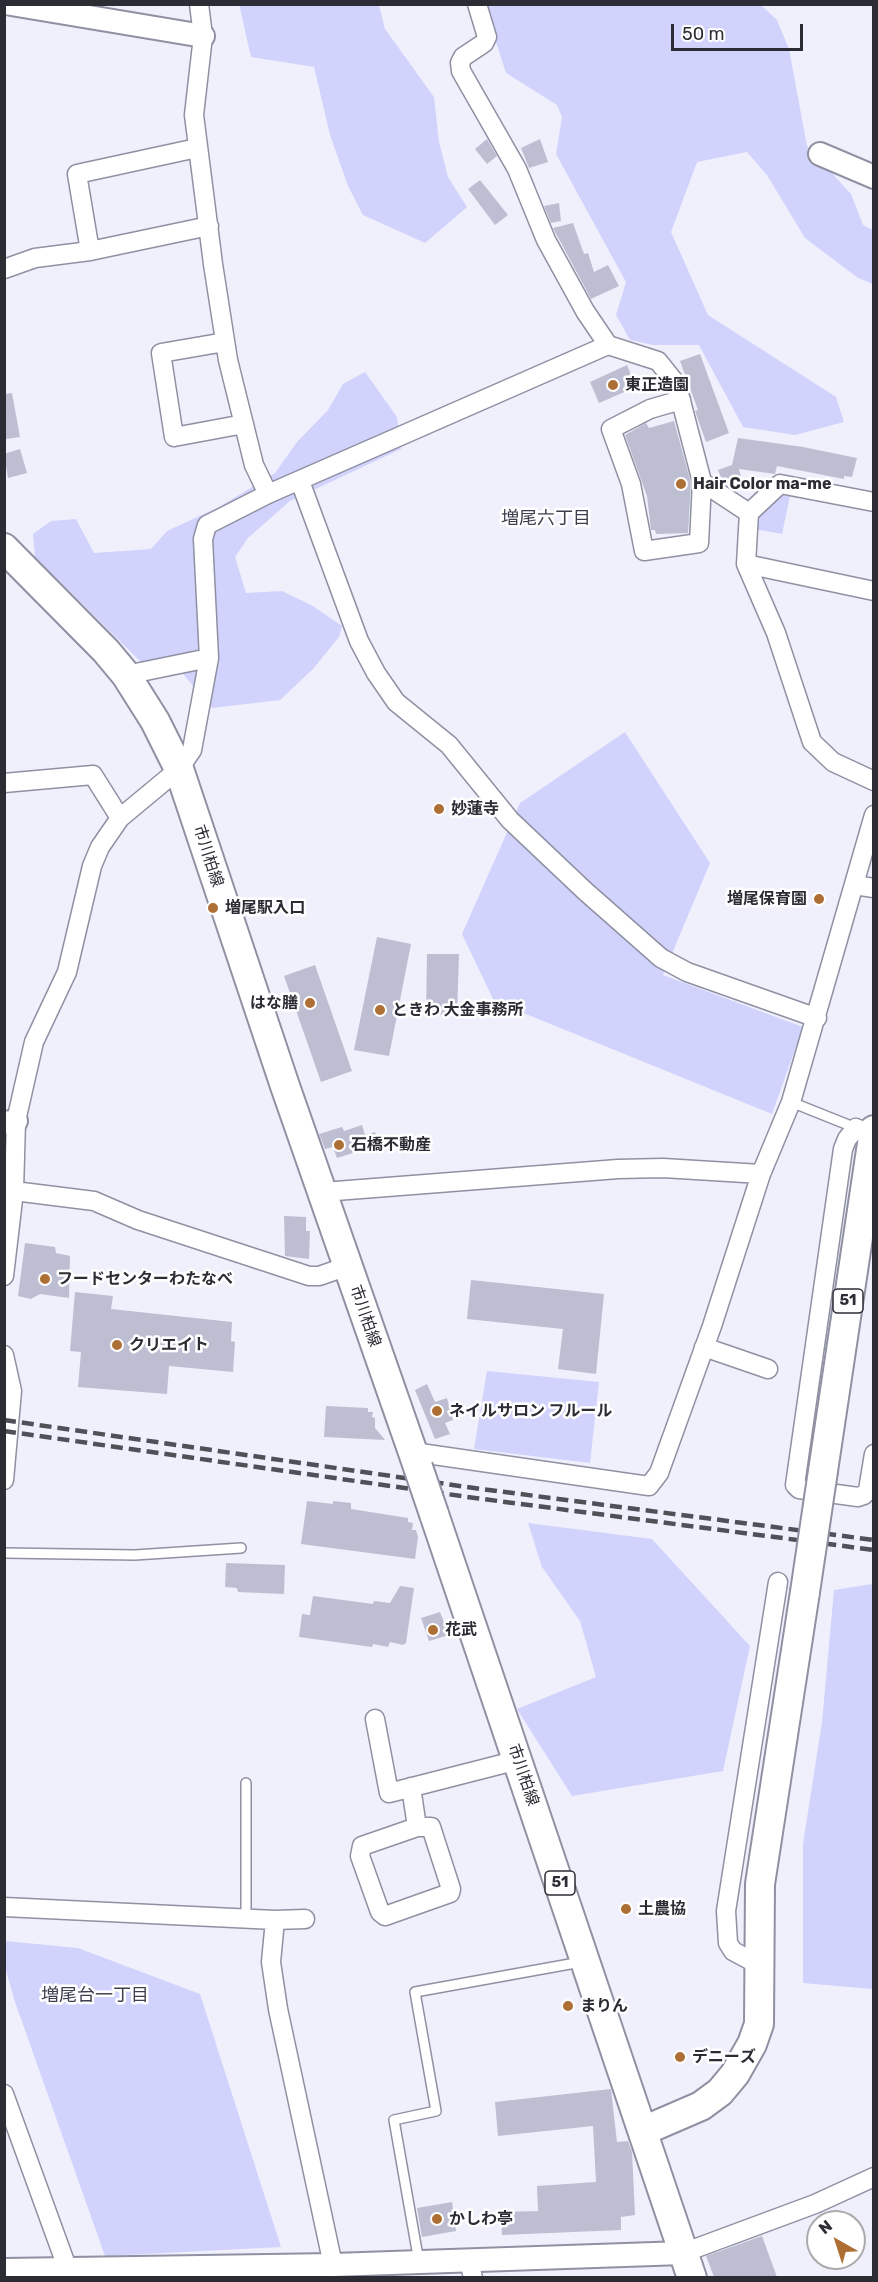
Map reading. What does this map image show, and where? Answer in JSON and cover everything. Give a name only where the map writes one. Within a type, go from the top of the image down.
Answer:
[{"type":"main road","name":"市川柏線","points":[[5,550],[106,651],[126,675],[155,721],[179,769],[416,1459],[688,2265]]},
{"type":"main road","name":"51","points":[[643,2131],[702,2106],[720,2092],[735,2074],[752,2044],[759,2024],[760,1884],[823,1471],[869,1132]]},
{"type":"street","points":[[10,4],[203,36]]},
{"type":"street","points":[[199,4],[203,36],[194,115],[197,148],[225,342],[254,465],[268,494]]},
{"type":"street","points":[[477,4],[487,37],[484,43],[463,57],[460,63],[461,71],[517,169],[546,240],[561,263],[585,311],[608,345],[658,361],[674,381],[681,400],[699,461],[702,482],[699,543],[644,551],[631,484],[611,429],[650,409],[681,400]]},
{"type":"street","points":[[90,251],[77,174],[197,148]]},
{"type":"street","points":[[820,154],[873,177]]},
{"type":"street","points":[[4,269],[35,258],[90,251],[209,226]]},
{"type":"street","points":[[225,342],[161,353],[174,437],[244,424]]},
{"type":"street","points":[[4,1276],[14,1191],[10,1122],[34,1041],[67,972],[92,866],[100,847],[120,818],[179,769],[192,750],[209,658],[203,539],[207,525],[268,494],[608,345]]},
{"type":"street","points":[[300,481],[359,641],[376,673],[396,702],[449,745],[510,820],[585,891],[661,958],[687,972],[817,1018]]},
{"type":"street","points":[[702,482],[749,513]]},
{"type":"street","points":[[873,502],[780,484],[749,513],[746,564],[776,633],[812,742],[833,762],[873,781]]},
{"type":"street","points":[[746,564],[873,591]]},
{"type":"street","points":[[126,675],[209,658]]},
{"type":"street","points":[[4,783],[93,775],[120,818]]},
{"type":"street","points":[[416,1459],[649,1486],[659,1473],[704,1347],[761,1174],[791,1102],[817,1018],[873,815]]},
{"type":"street","points":[[854,885],[873,888]]},
{"type":"street","points":[[869,1132],[847,1139],[843,1149],[795,1485],[799,1489],[858,1497],[864,1495],[868,1490],[873,1454]]},
{"type":"street","points":[[323,1192],[618,1169],[663,1168],[761,1174]]},
{"type":"street","points":[[14,1191],[94,1201],[138,1220],[309,1276],[319,1276],[348,1266]]},
{"type":"street","points":[[704,1347],[768,1369]]},
{"type":"street","points":[[4,1355],[12,1391],[4,1480]]},
{"type":"street","points":[[759,1965],[733,1951],[728,1943],[726,1911],[778,1582]]},
{"type":"street","points":[[375,1719],[389,1793],[518,1760]]},
{"type":"street","points":[[411,1788],[417,1827]]},
{"type":"street","points":[[417,1827],[431,1827],[451,1889],[450,1893],[385,1916],[380,1912],[360,1856],[362,1846],[417,1827]]},
{"type":"street","points":[[4,1907],[246,1919],[305,1919]]},
{"type":"street","points":[[275,1920],[272,1962],[278,2009],[333,2265]]},
{"type":"street","points":[[4,2094],[68,2270]]},
{"type":"street","points":[[4,2270],[30,2274],[68,2270],[333,2265],[384,2270],[419,2262],[471,2269],[688,2265],[873,2177]]},
{"type":"lane","points":[[791,1102],[869,1132]]},
{"type":"lane","points":[[4,1553],[135,1555],[241,1548]]},
{"type":"lane","points":[[246,1783],[246,1919]]},
{"type":"lane","points":[[419,2262],[394,2120],[436,2111],[415,1992],[586,1961]]},
{"type":"shaded area","points":[[239,4],[379,5],[385,29],[434,97],[439,142],[448,177],[467,207],[425,243],[363,215],[348,186],[330,135],[314,67],[251,57]]},
{"type":"shaded area","points":[[484,5],[761,5],[777,20],[789,49],[807,146],[851,194],[863,225],[873,230],[873,284],[858,278],[805,238],[767,175],[747,152],[697,162],[671,232],[708,315],[836,397],[844,422],[795,435],[743,427],[699,345],[653,345],[630,340],[616,315],[626,282],[556,154],[562,117],[557,105],[506,73]]},
{"type":"shaded area","points":[[365,372],[397,417],[401,449],[290,501],[248,538],[235,557],[246,593],[282,591],[313,606],[342,626],[339,637],[313,669],[280,700],[212,708],[183,674],[141,662],[35,557],[33,534],[51,521],[76,519],[94,553],[151,549],[167,531],[219,507],[275,473],[297,442],[328,410],[343,384]]},
{"type":"shaded area","points":[[774,495],[790,496],[782,534],[754,529],[754,519]]},
{"type":"shaded area","points":[[625,732],[710,863],[663,975],[803,1027],[772,1114],[494,1001],[462,934],[520,803]]},
{"type":"shaded area","points":[[487,1371],[599,1382],[590,1463],[474,1449]]},
{"type":"shaded area","points":[[528,1523],[652,1539],[750,1646],[723,1771],[572,1796],[517,1709],[596,1677],[580,1621],[542,1567]]},
{"type":"shaded area","points":[[872,1584],[874,1586],[873,1989],[803,1983],[803,1844],[822,1722],[834,1590]]},
{"type":"shaded area","points":[[5,1941],[78,1948],[200,1994],[281,2247],[105,2256],[15,2002],[5,1967]]},
{"type":"building","points":[[487,139],[497,156],[487,164],[475,149]]},
{"type":"building","points":[[540,139],[548,162],[529,168],[521,148]]},
{"type":"building","points":[[480,180],[508,215],[495,225],[468,189]]},
{"type":"building","points":[[559,203],[561,221],[551,223],[544,206]]},
{"type":"building","points":[[573,223],[584,254],[588,253],[594,272],[608,265],[619,286],[591,299],[553,228]]},
{"type":"building","points":[[700,354],[729,433],[706,442],[695,411],[698,410],[680,361]]},
{"type":"building","name":"東正造園","points":[[627,365],[636,387],[599,403],[590,382]]},
{"type":"building","points":[[12,393],[20,437],[6,439],[4,394]]},
{"type":"building","points":[[674,421],[691,483],[688,533],[656,534],[655,530],[651,530],[647,496],[625,435],[646,423],[649,428]]},
{"type":"building","points":[[738,438],[803,447],[857,458],[852,477],[844,476],[844,479],[777,466],[775,474],[739,469],[743,485],[732,488],[729,482],[723,483],[718,470],[732,465]]},
{"type":"building","points":[[20,449],[27,473],[8,478],[4,454]]},
{"type":"building","name":"ときわ 大金事務所","points":[[377,937],[411,944],[389,1056],[354,1050]]},
{"type":"building","points":[[427,954],[459,954],[457,1015],[426,1014]]},
{"type":"building","points":[[315,965],[352,1071],[321,1082],[284,976]]},
{"type":"building","points":[[362,1125],[365,1135],[375,1132],[379,1145],[337,1158],[333,1147],[325,1149],[319,1134],[342,1127],[344,1131]]},
{"type":"building","points":[[284,1216],[306,1217],[306,1231],[310,1231],[309,1259],[285,1256]]},
{"type":"building","points":[[25,1243],[55,1247],[56,1253],[70,1256],[69,1298],[40,1294],[31,1299],[18,1296]]},
{"type":"building","points":[[471,1280],[604,1294],[596,1374],[558,1369],[563,1329],[467,1319]]},
{"type":"building","points":[[75,1292],[113,1296],[111,1309],[232,1322],[231,1341],[235,1342],[233,1372],[169,1366],[167,1394],[78,1387],[81,1352],[70,1351]]},
{"type":"building","name":"ネイルサロン フルール","points":[[427,1384],[435,1402],[447,1398],[453,1420],[445,1423],[450,1434],[435,1439],[415,1390]]},
{"type":"building","points":[[326,1406],[368,1408],[368,1412],[373,1412],[375,1428],[385,1440],[324,1437]]},
{"type":"building","points":[[307,1501],[333,1504],[333,1501],[351,1503],[351,1509],[408,1518],[408,1522],[413,1523],[412,1530],[416,1530],[418,1537],[415,1559],[301,1544]]},
{"type":"building","points":[[226,1563],[285,1565],[284,1594],[238,1592],[237,1588],[225,1587]]},
{"type":"building","points":[[400,1586],[414,1588],[406,1643],[403,1645],[390,1642],[388,1647],[373,1644],[372,1647],[299,1637],[302,1614],[310,1615],[313,1596],[373,1604],[374,1601],[390,1603]]},
{"type":"building","points":[[440,1612],[449,1635],[429,1641],[421,1618]]},
{"type":"building","points":[[611,2089],[617,2142],[628,2141],[632,2152],[635,2215],[621,2217],[621,2230],[502,2235],[501,2212],[538,2211],[537,2186],[596,2182],[593,2126],[498,2136],[495,2102]]},
{"type":"building","points":[[452,2202],[456,2231],[422,2237],[417,2208]]},
{"type":"building","points":[[762,2236],[777,2277],[714,2277],[706,2256]]},
{"type":"railway","points":[[4,1420],[474,1488],[874,1540]]},
{"type":"railway","points":[[4,1431],[475,1498],[874,1550]]},
{"type":"place","name":"東正造園","points":[[613,385]]},
{"type":"place","name":"Hair Color ma-me","points":[[681,484]]},
{"type":"place","name":"妙蓮寺","points":[[439,809]]},
{"type":"place","name":"増尾保育園","points":[[819,899]]},
{"type":"place","name":"増尾駅入口","points":[[213,908]]},
{"type":"place","name":"はな膳","points":[[310,1003]]},
{"type":"place","name":"ときわ 大金事務所","points":[[380,1010]]},
{"type":"place","name":"石橋不動産","points":[[339,1145]]},
{"type":"place","name":"フードセンターわたなべ","points":[[45,1279]]},
{"type":"place","name":"クリエイト","points":[[117,1345]]},
{"type":"place","name":"ネイルサロン フルール","points":[[437,1411]]},
{"type":"place","name":"花武","points":[[433,1630]]},
{"type":"place","name":"土農協","points":[[626,1909]]},
{"type":"place","name":"まりん","points":[[568,2006]]},
{"type":"place","name":"デニーズ","points":[[680,2057]]},
{"type":"place","name":"かしわ亭","points":[[437,2219]]},
{"type":"district","name":"増尾六丁目","points":[[546,519]]},
{"type":"district","name":"増尾台一丁目","points":[[95,1996]]}]
